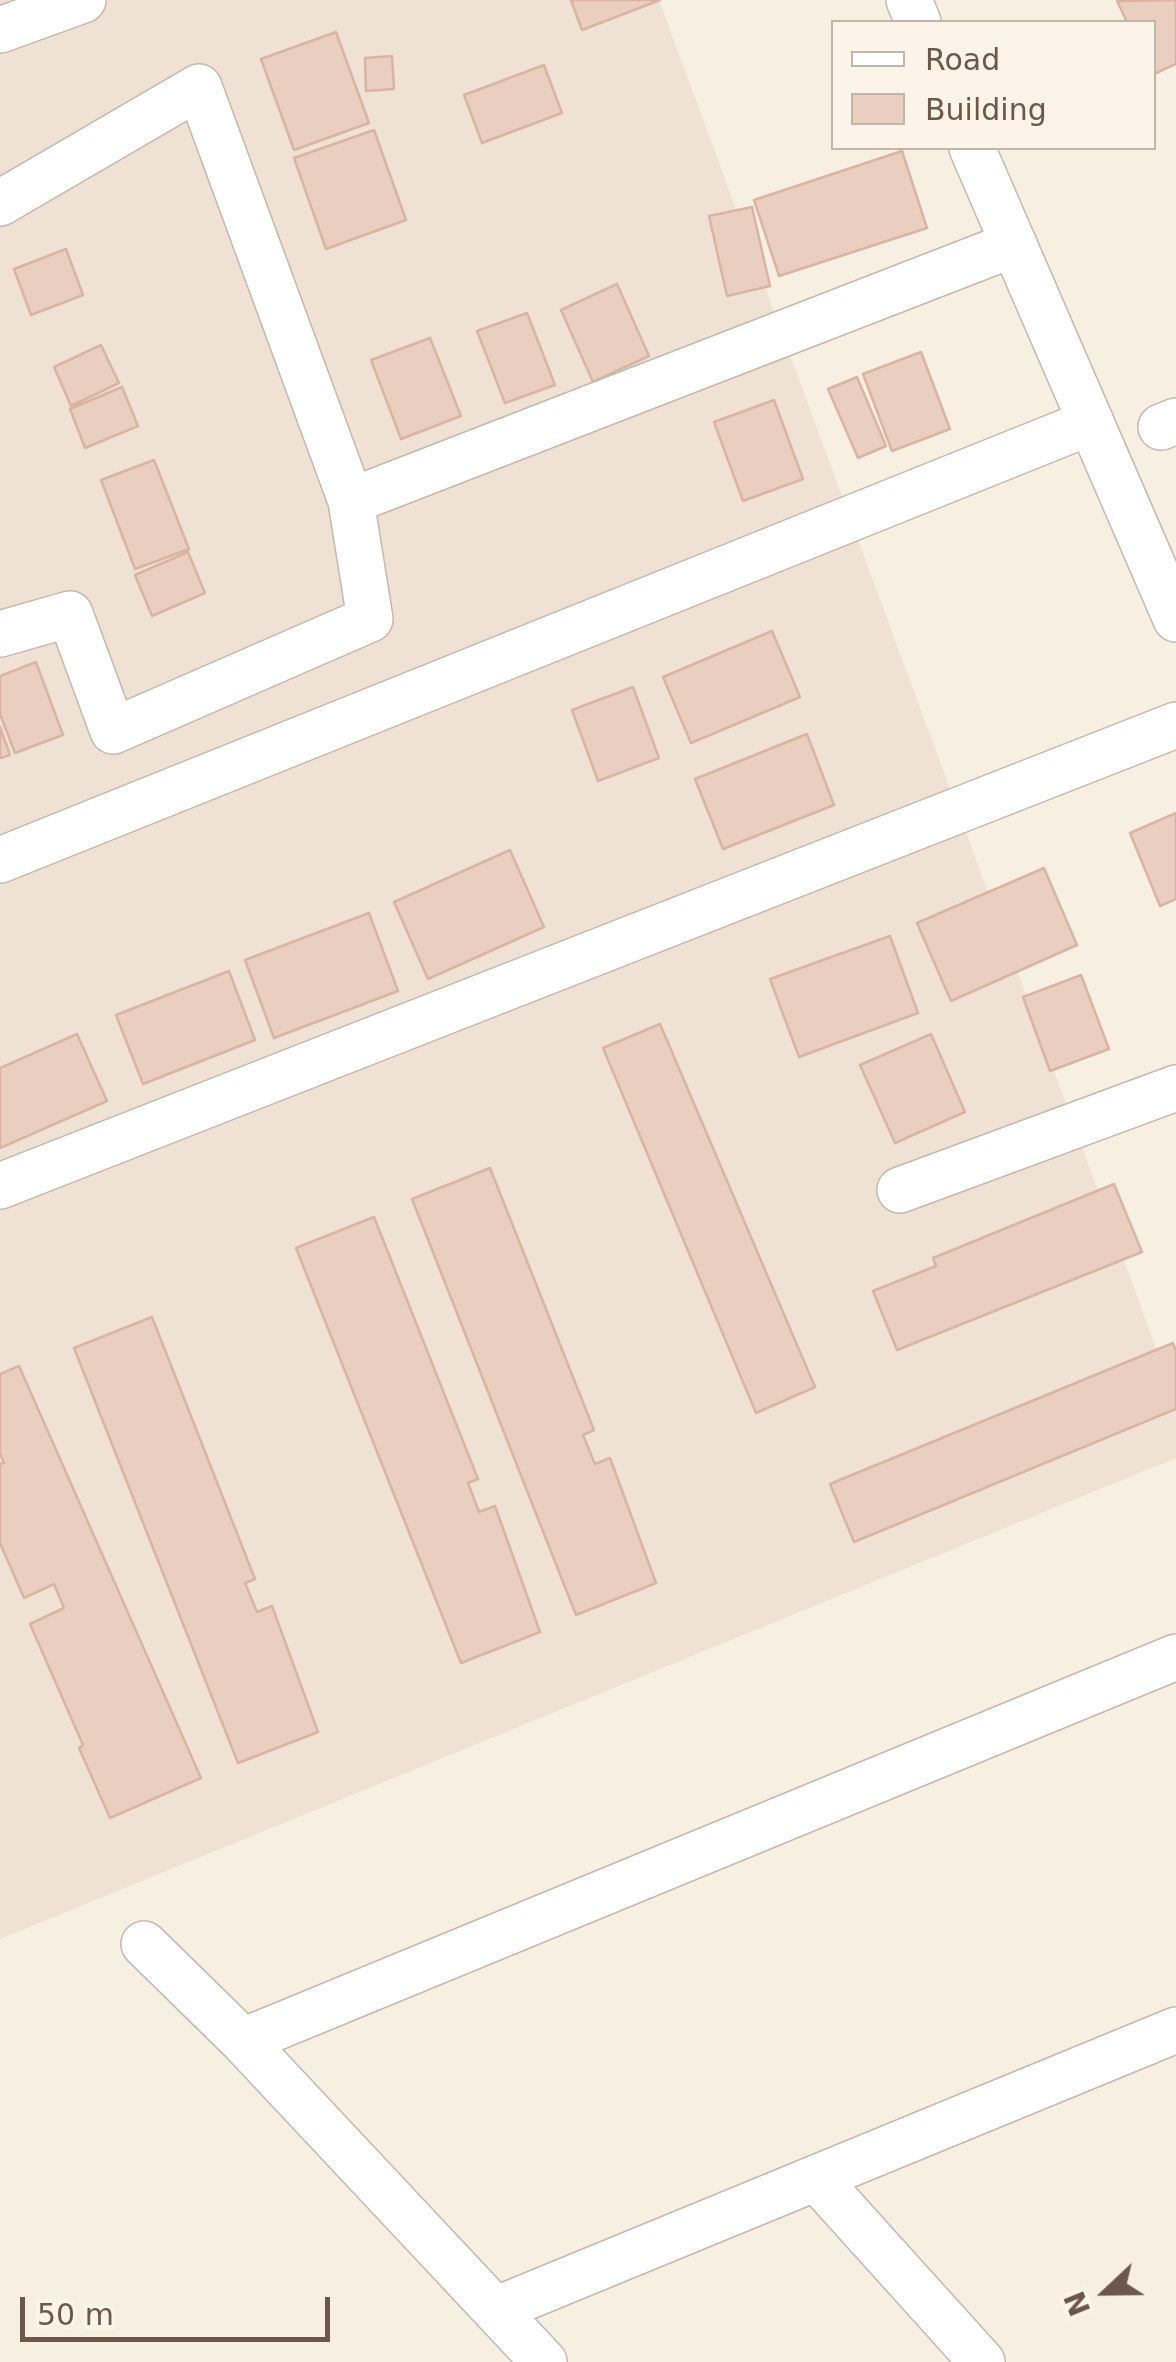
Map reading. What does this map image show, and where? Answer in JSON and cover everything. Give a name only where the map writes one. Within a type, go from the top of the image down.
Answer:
[{"type":"street","points":[[0,30],[82,0]]},
{"type":"street","points":[[0,203],[199,87],[351,500],[370,619],[113,730],[70,614],[0,634]]},
{"type":"street","points":[[973,150],[1174,608]]},
{"type":"street","points":[[351,500],[1014,244]]},
{"type":"street","points":[[0,860],[1091,422]]},
{"type":"street","points":[[0,1186],[1176,725]]},
{"type":"street","points":[[900,1190],[1176,1088]]},
{"type":"street","points":[[243,2040],[1176,1657]]},
{"type":"street","points":[[144,1944],[243,2040],[544,2362]]},
{"type":"street","points":[[495,2310],[1176,2030]]},
{"type":"street","points":[[816,2178],[982,2362]]},
{"type":"shaded area","points":[[0,0],[659,0],[1176,1402],[1176,1458],[0,1939]]},
{"type":"building","points":[[571,0],[660,0],[582,30]]},
{"type":"building","points":[[1176,0],[1176,64],[1156,73],[1156,20],[1126,20],[1117,1]]},
{"type":"building","points":[[336,32],[369,123],[294,150],[261,59]]},
{"type":"building","points":[[392,56],[394,89],[366,91],[365,58]]},
{"type":"building","points":[[544,65],[562,113],[482,143],[464,95]]},
{"type":"building","points":[[374,130],[406,220],[326,249],[294,158]]},
{"type":"building","points":[[902,151],[927,228],[779,276],[754,200]]},
{"type":"building","points":[[752,207],[770,286],[727,296],[709,216]]},
{"type":"building","points":[[66,249],[83,295],[31,315],[14,269]]},
{"type":"building","points":[[617,284],[649,356],[593,382],[561,310]]},
{"type":"building","points":[[527,313],[555,385],[505,403],[477,331]]},
{"type":"building","points":[[430,338],[461,416],[401,439],[371,360]]},
{"type":"building","points":[[101,345],[119,383],[71,406],[54,367]]},
{"type":"building","points":[[921,352],[950,429],[892,451],[863,374]]},
{"type":"building","points":[[857,377],[886,446],[858,458],[828,389]]},
{"type":"building","points":[[122,387],[138,426],[85,448],[70,409]]},
{"type":"building","points":[[774,400],[803,479],[743,501],[714,422]]},
{"type":"building","points":[[154,460],[189,549],[135,569],[101,480]]},
{"type":"building","points":[[188,552],[205,593],[152,616],[135,575]]},
{"type":"building","points":[[772,631],[800,697],[691,743],[663,677]]},
{"type":"building","points":[[36,662],[63,735],[15,753],[0,714],[0,676]]},
{"type":"building","points":[[633,687],[659,758],[598,781],[572,710]]},
{"type":"building","points":[[0,727],[10,755],[0,758]]},
{"type":"building","points":[[807,734],[834,805],[723,849],[695,779]]},
{"type":"building","points":[[1176,813],[1176,899],[1160,906],[1130,833]]},
{"type":"building","points":[[510,850],[544,927],[428,979],[394,902]]},
{"type":"building","points":[[1044,868],[1077,945],[951,1001],[917,923]]},
{"type":"building","points":[[369,913],[398,991],[274,1038],[245,960]]},
{"type":"building","points":[[890,936],[918,1013],[799,1057],[770,979]]},
{"type":"building","points":[[229,971],[255,1040],[143,1084],[116,1015]]},
{"type":"building","points":[[1081,975],[1109,1049],[1050,1071],[1023,997]]},
{"type":"building","points":[[660,1024],[815,1387],[756,1413],[603,1048]]},
{"type":"building","points":[[77,1034],[107,1101],[0,1148],[0,1068]]},
{"type":"building","points":[[931,1034],[965,1112],[895,1143],[860,1065]]},
{"type":"building","points":[[490,1168],[594,1430],[583,1435],[595,1464],[610,1458],[656,1583],[576,1615],[412,1199]]},
{"type":"building","points":[[1114,1184],[1142,1252],[897,1350],[873,1291],[936,1266],[933,1258]]},
{"type":"building","points":[[374,1217],[478,1479],[468,1483],[479,1512],[495,1506],[540,1632],[461,1663],[296,1248]]},
{"type":"building","points":[[152,1317],[255,1579],[245,1583],[257,1612],[272,1606],[318,1732],[238,1763],[74,1348]]},
{"type":"building","points":[[1173,1343],[1176,1409],[854,1542],[830,1484]]},
{"type":"building","points":[[19,1366],[201,1778],[110,1818],[30,1624],[64,1608],[54,1584],[24,1598],[0,1543],[0,1464],[4,1463],[0,1454],[0,1374]]}]
